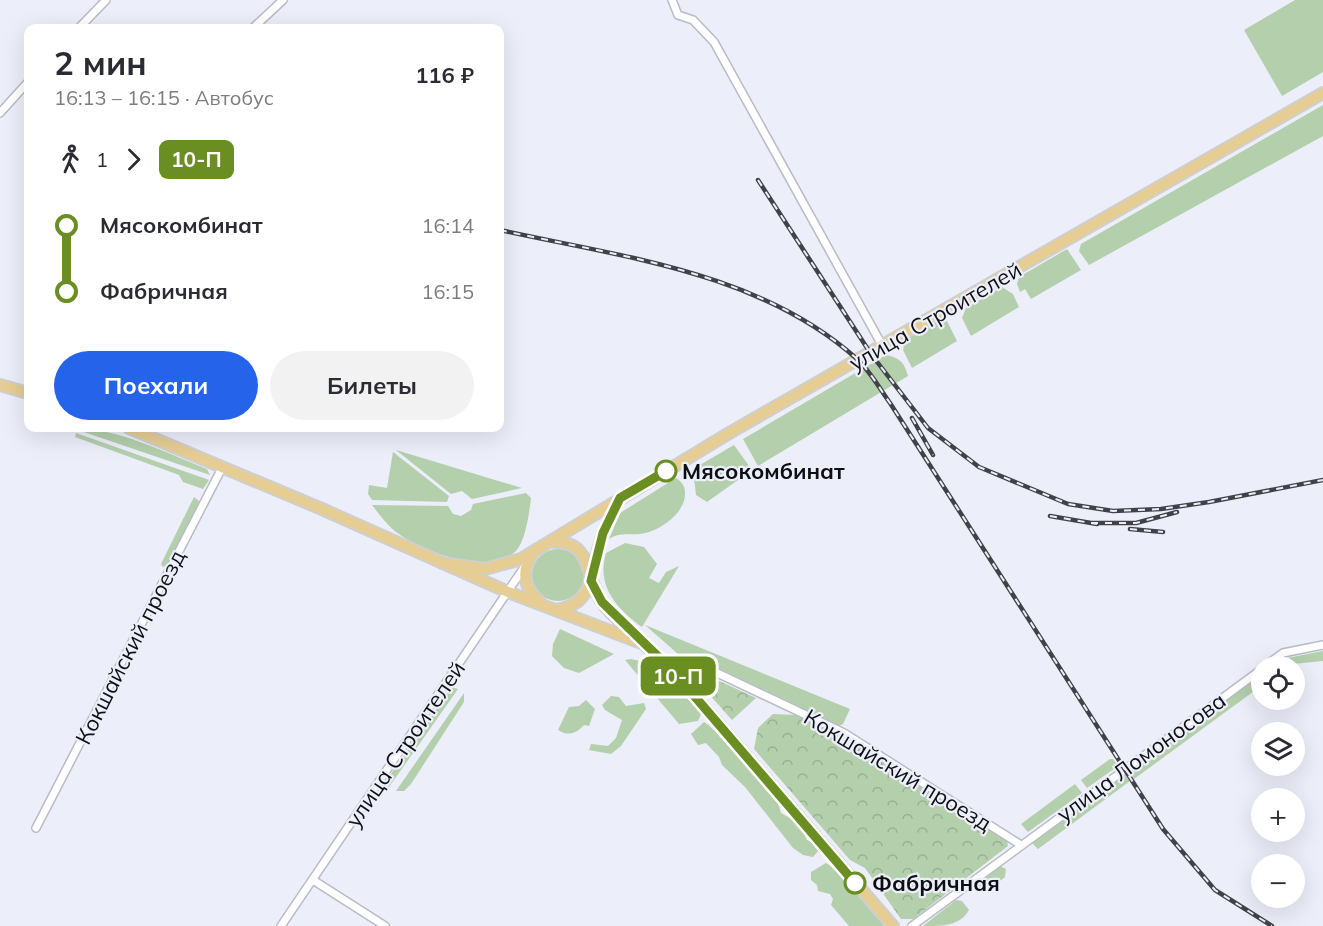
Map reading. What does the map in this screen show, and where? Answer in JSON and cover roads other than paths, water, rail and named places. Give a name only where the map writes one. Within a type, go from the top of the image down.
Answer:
[{"type":"main road","name":"улица Строителей","points":[[549,542],[620,498],[1323,93]]},
{"type":"main road","points":[[0,385],[24,392]]},
{"type":"main road","points":[[139,432],[223,466],[508,592],[644,644]]},
{"type":"main road","points":[[556,610],[574,605],[582,599],[591,578],[603,533],[620,498]]},
{"type":"main road","points":[[442,563],[495,568],[535,552],[549,542],[575,548],[589,563],[591,578],[602,602],[672,670],[893,926]]},
{"type":"main road","points":[[535,552],[528,561],[525,580],[528,589],[542,605]]},
{"type":"street","points":[[83,24],[106,0]]},
{"type":"street","points":[[257,24],[283,0]]},
{"type":"street","points":[[672,0],[678,15],[693,21],[714,42],[883,347]]},
{"type":"street","points":[[0,112],[24,86]]},
{"type":"street","name":"Кокшайский проезд","points":[[36,828],[223,466]]},
{"type":"street","name":"улица Строителей","points":[[281,926],[528,561]]},
{"type":"street","name":"улица Ломоносова","points":[[1279,656],[1283,653],[1323,645]]},
{"type":"street","name":"Кокшайский проезд","points":[[672,670],[695,668],[713,671],[844,733],[1021,845]]},
{"type":"street","name":"улица Ломоносова","points":[[912,926],[1251,676]]},
{"type":"street","points":[[313,880],[385,926]]},
{"type":"railway","points":[[758,180],[871,354],[928,428],[979,467],[1068,504],[1113,511],[1161,509],[1209,502],[1323,480]]},
{"type":"railway","points":[[504,231],[641,260],[734,287],[777,306],[819,330],[857,359],[890,403],[1163,829],[1215,890],[1272,926]]},
{"type":"railway","points":[[912,418],[933,455]]},
{"type":"railway","points":[[1091,523],[1136,523],[1177,512]]},
{"type":"railway","points":[[1050,516],[1097,524]]},
{"type":"railway","points":[[1130,529],[1163,532]]},
{"type":"place","name":"Мясокомбинат","points":[[666,471]]},
{"type":"place","name":"Фабричная","points":[[855,883]]}]
